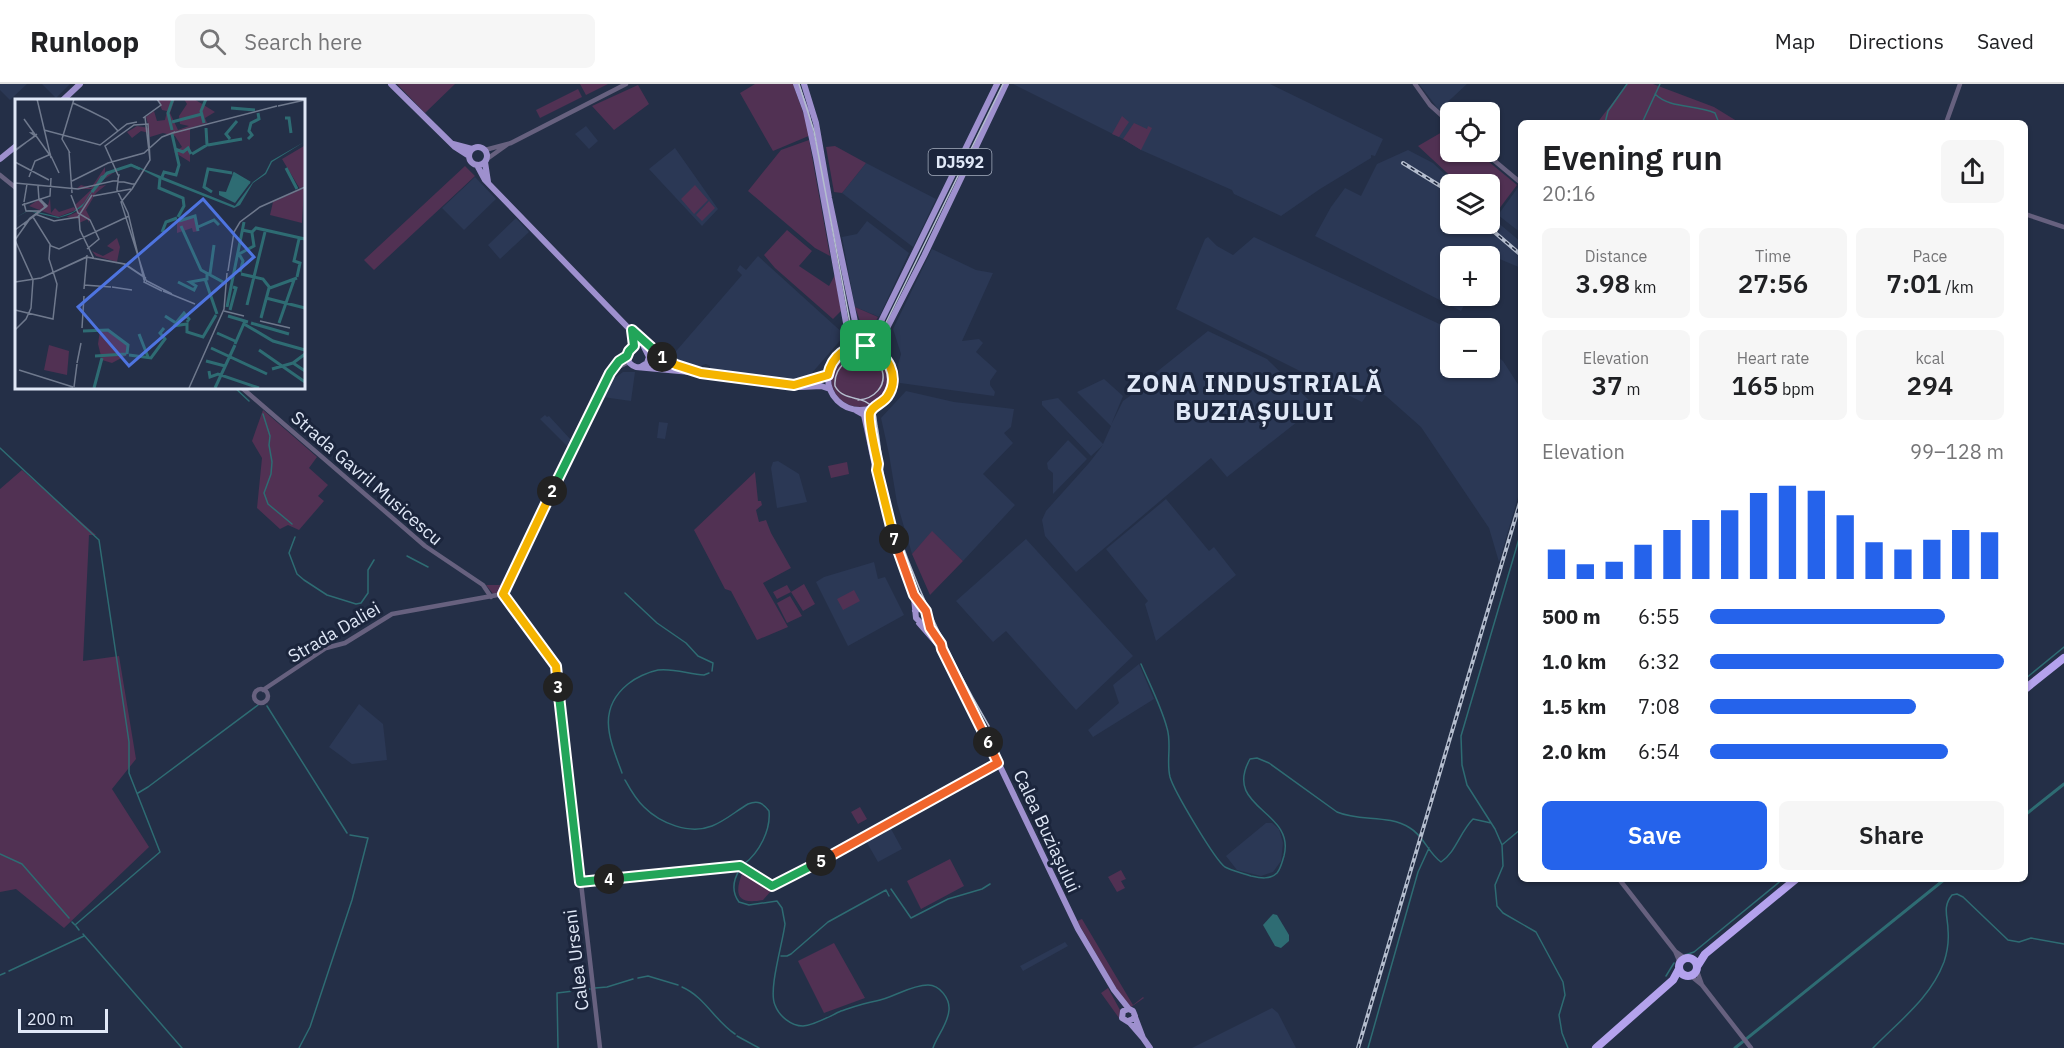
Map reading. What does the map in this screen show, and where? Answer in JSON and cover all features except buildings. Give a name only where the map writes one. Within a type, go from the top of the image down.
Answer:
[{"type":"highway","points":[[2028,687],[2064,658]]},
{"type":"highway","points":[[1672,981],[1693,972],[1705,954],[1792,882]]},
{"type":"highway","points":[[1596,1048],[1672,981],[1684,962],[1705,954]]},
{"type":"highway","points":[[1684,962],[1693,972]]},
{"type":"highway","points":[[1684,962],[1693,972]]},
{"type":"main road","points":[[64,99],[80,84]]},
{"type":"main road","points":[[391,84],[453,144],[470,153]]},
{"type":"main road","points":[[796,84],[806,111],[816,157],[848,334],[848,348]]},
{"type":"main road","points":[[804,84],[818,131],[829,198],[858,336],[866,346],[883,355]]},
{"type":"main road","name":"DJ592","points":[[866,346],[873,340],[900,286],[997,84]]},
{"type":"main road","name":"DJ592","points":[[873,408],[886,398],[892,384],[891,369],[880,346],[882,338],[1006,84]]},
{"type":"main road","points":[[0,159],[15,147]]},
{"type":"main road","points":[[488,182],[485,150],[477,147],[470,153],[470,161],[477,165],[485,180],[632,331],[663,358],[701,373]]},
{"type":"main road","points":[[477,165],[486,160]]},
{"type":"main road","points":[[632,331],[634,346]]},
{"type":"main road","points":[[632,331],[648,354],[648,360],[642,366]]},
{"type":"main road","points":[[634,346],[645,348]]},
{"type":"main road","points":[[634,346],[629,351],[628,359],[636,367],[701,373],[807,388],[821,386],[830,389]]},
{"type":"main road","points":[[866,346],[848,348],[834,360],[828,375],[830,389],[840,404],[864,415],[892,533],[919,610],[916,618],[919,623],[924,623],[928,620],[927,614],[919,610]]},
{"type":"main road","points":[[648,360],[668,369]]},
{"type":"main road","points":[[794,385],[828,375]]},
{"type":"main road","points":[[855,410],[873,408],[870,416],[877,470]]},
{"type":"main road","name":"Calea Buziașului","points":[[928,620],[1078,929],[1114,990],[1129,1009]]},
{"type":"main road","name":"Calea Buziașului","points":[[919,623],[942,649]]},
{"type":"main road","name":"Calea Buziașului","points":[[1114,990],[1122,1013]]},
{"type":"main road","points":[[1143,1038],[1133,1011],[1125,1010],[1122,1013],[1123,1019],[1128,1021],[1150,1048]]},
{"type":"main road","points":[[1128,1021],[1135,1016]]},
{"type":"street","points":[[486,160],[508,144],[626,84]]},
{"type":"street","points":[[1414,84],[1440,114]]},
{"type":"street","points":[[1947,120],[1960,84]]},
{"type":"street","points":[[485,150],[508,144]]},
{"type":"street","points":[[1496,162],[1518,180]]},
{"type":"street","points":[[0,175],[15,187]]},
{"type":"street","points":[[2028,215],[2064,227]]},
{"type":"street","points":[[503,594],[610,373],[628,359]]},
{"type":"street","name":"Strada Gavril Musicescu","points":[[242,388],[424,546],[480,583],[488,597]]},
{"type":"street","name":"Strada Daliei","points":[[263,690],[330,646],[348,641],[392,614],[503,594]]},
{"type":"street","name":"Calea Urseni","points":[[503,594],[556,666],[600,1048]]},
{"type":"street","points":[[580,882],[740,866],[766,884],[775,886],[998,763]]},
{"type":"street","points":[[1621,882],[1684,962]]},
{"type":"street","points":[[1693,972],[1752,1048]]},
{"type":"street","points":[[1693,972],[1702,985]]},
{"type":"shaded area","points":[[0,84],[27,84],[10,100],[0,90]]},
{"type":"shaded area","points":[[42,84],[70,84],[56,98]]},
{"type":"shaded area","points":[[397,84],[455,84],[425,113]]},
{"type":"shaded area","points":[[580,84],[608,84],[586,95]]},
{"type":"shaded area","points":[[755,84],[793,84],[811,135],[773,151],[740,93]]},
{"type":"shaded area","points":[[1013,84],[1270,84],[1383,139],[1375,156],[1371,155],[1371,158],[1281,216],[1234,194],[1232,190],[1141,150]]},
{"type":"shaded area","points":[[1419,84],[1467,84],[1448,102],[1440,102],[1439,110]]},
{"type":"shaded area","points":[[1627,84],[1653,84],[1714,107],[1735,120],[1599,120]]},
{"type":"shaded area","points":[[638,85],[649,104],[614,130],[592,106]]},
{"type":"shaded area","points":[[578,89],[582,97],[540,118],[536,110]]},
{"type":"shaded area","points":[[1122,116],[1129,122],[1119,137],[1112,134]]},
{"type":"shaded area","points":[[1134,123],[1147,129],[1148,126],[1152,128],[1141,150],[1123,139]]},
{"type":"shaded area","points":[[586,126],[598,141],[589,149],[575,134]]},
{"type":"shaded area","points":[[1440,133],[1440,162],[1489,162],[1517,185],[1500,208],[1500,174],[1448,174],[1418,146]]},
{"type":"shaded area","points":[[809,140],[830,256],[815,248],[748,191],[781,150]]},
{"type":"shaded area","points":[[835,146],[866,163],[842,193],[834,192],[826,147]]},
{"type":"shaded area","points":[[675,148],[718,209],[702,226],[649,169]]},
{"type":"shaded area","points":[[1408,150],[1433,163],[1445,174],[1440,174],[1440,234],[1500,234],[1500,224],[1518,239],[1518,267],[1500,259],[1500,246],[1440,246],[1440,300],[1315,236],[1331,207],[1345,188],[1361,196],[1377,164]]},
{"type":"shaded area","points":[[866,163],[936,199],[913,247],[842,193]]},
{"type":"shaded area","points":[[465,166],[475,176],[374,270],[364,260]]},
{"type":"shaded area","points":[[475,177],[496,199],[464,230],[442,208]]},
{"type":"shaded area","points":[[695,185],[708,200],[694,214],[681,199]]},
{"type":"shaded area","points":[[1518,187],[1518,231],[1500,217],[1500,212]]},
{"type":"shaded area","points":[[709,201],[715,208],[702,221],[696,215]]},
{"type":"shaded area","points":[[516,218],[529,232],[500,259],[488,245]]},
{"type":"shaded area","points":[[867,221],[909,253],[879,317],[855,307],[842,237],[857,234]]},
{"type":"shaded area","points":[[787,230],[812,251],[799,266],[829,286],[835,275],[841,311],[833,319],[775,268],[764,255]]},
{"type":"shaded area","points":[[1208,237],[1217,246],[1233,255],[1254,237],[1440,324],[1440,378],[1500,378],[1500,358],[1518,384],[1518,497],[1499,562],[1489,528],[1421,427],[1386,396],[1371,389],[1362,402],[1176,309],[1205,239]]},
{"type":"shaded area","points":[[932,249],[976,270],[993,273],[962,341],[979,339],[983,343],[976,352],[997,371],[990,381],[995,392],[994,396],[900,383],[898,365],[901,354],[893,329]]},
{"type":"shaded area","points":[[758,256],[845,335],[804,382],[710,369],[710,366],[706,364],[697,367],[671,357],[742,275],[737,270],[740,265],[746,270]]},
{"type":"shaded area","points":[[1451,306],[1464,306],[1461,311]]},
{"type":"shaded area","points":[[855,307],[878,317],[866,338]]},
{"type":"shaded area","points":[[1208,331],[1267,359],[1316,407],[1227,477],[1211,458],[1076,572],[1045,536],[1042,520],[1046,511],[1103,445],[1091,456],[1042,405],[1042,401],[1058,398],[1103,444],[1111,426],[1077,392],[1104,379],[1123,396],[1111,425],[1123,401],[1156,377],[1154,374]]},
{"type":"shaded area","points":[[860,349],[871,351],[884,362],[889,378],[887,389],[876,402],[860,407],[849,405],[836,394],[831,378],[833,367],[844,354]]},
{"type":"shaded area","points":[[623,372],[635,372],[631,401],[603,397],[613,379]]},
{"type":"shaded area","points":[[906,391],[954,402],[1014,409],[1011,427],[1004,433],[1013,443],[983,474],[1015,505],[963,561],[932,532],[912,554],[897,503],[881,418]]},
{"type":"shaded area","points":[[263,410],[317,457],[309,468],[328,485],[318,496],[324,501],[299,530],[288,525],[280,529],[257,508],[262,458],[252,441]]},
{"type":"shaded area","points":[[545,415],[549,416],[571,440],[568,447],[540,419]]},
{"type":"shaded area","points":[[659,422],[668,423],[665,439],[657,438]]},
{"type":"shaded area","points":[[1068,440],[1087,459],[1053,494],[1053,473],[1048,469],[1047,463]]},
{"type":"shaded area","points":[[778,461],[799,474],[807,502],[777,508],[771,468],[773,462]]},
{"type":"shaded area","points":[[847,462],[849,474],[831,478],[828,466]]},
{"type":"shaded area","points":[[22,470],[96,535],[89,535],[83,661],[119,656],[136,759],[112,789],[149,847],[64,928],[16,889],[0,892],[0,489]]},
{"type":"shaded area","points":[[755,472],[758,501],[761,501],[762,505],[756,510],[759,522],[766,520],[791,568],[763,583],[788,627],[757,640],[731,591],[725,589],[694,530]]},
{"type":"shaded area","points":[[1166,499],[1209,551],[1214,547],[1236,575],[1156,641],[1145,604],[1148,601],[1106,549]]},
{"type":"shaded area","points":[[932,531],[963,561],[930,595],[912,554]]},
{"type":"shaded area","points":[[1026,539],[1133,656],[1076,710],[1006,631],[993,642],[956,601]]},
{"type":"shaded area","points":[[874,562],[878,579],[885,577],[904,615],[848,646],[816,582],[824,577]]},
{"type":"shaded area","points":[[508,571],[512,572],[505,586],[494,595],[486,585],[500,585]]},
{"type":"shaded area","points":[[804,584],[815,604],[803,611],[791,592]]},
{"type":"shaded area","points":[[787,585],[791,592],[777,599],[773,592]]},
{"type":"shaded area","points":[[854,590],[860,601],[843,610],[837,599]]},
{"type":"shaded area","points":[[790,596],[802,616],[787,623],[777,603]]},
{"type":"shaded area","points":[[1139,664],[1154,699],[1093,737],[1088,730],[1119,703],[1113,685]]},
{"type":"shaded area","points":[[359,704],[383,724],[387,760],[352,764],[329,747]]},
{"type":"shaded area","points":[[860,807],[867,819],[858,824],[851,812]]},
{"type":"shaded area","points":[[1266,823],[1272,823],[1279,829],[1283,843],[1281,861],[1273,872],[1261,876],[1237,870],[1226,856]]},
{"type":"shaded area","points":[[890,827],[902,849],[878,862],[866,841]]},
{"type":"shaded area","points":[[950,859],[964,886],[921,909],[907,881]]},
{"type":"shaded area","points":[[1121,870],[1126,879],[1121,881],[1125,888],[1117,892],[1108,877]]},
{"type":"shaded area","points":[[743,871],[771,891],[763,900],[742,899],[738,892]]},
{"type":"shaded area","points":[[1273,914],[1277,915],[1289,935],[1289,941],[1281,948],[1275,946],[1263,925]]},
{"type":"shaded area","points":[[1082,919],[1133,1005],[1144,998],[1131,1007],[1120,995],[1077,921]]},
{"type":"shaded area","points":[[1065,942],[1068,946],[1023,971],[1020,966]]},
{"type":"shaded area","points":[[834,943],[865,998],[824,1013],[798,961]]},
{"type":"shaded area","points":[[1108,988],[1120,1010],[1119,1018],[1101,993]]},
{"type":"shaded area","points":[[1272,1008],[1278,1013],[1296,1048],[1192,1048]]},
{"type":"waterway","points":[[1606,120],[1608,111],[1627,84]]},
{"type":"waterway","points":[[1643,120],[1660,84]]},
{"type":"waterway","points":[[1655,94],[1668,102],[1708,110],[1715,113],[1718,120]]},
{"type":"waterway","points":[[235,388],[249,401]]},
{"type":"waterway","points":[[263,414],[270,436],[272,462],[271,474],[264,493],[268,504],[292,524]]},
{"type":"waterway","points":[[0,448],[99,540],[129,742],[129,773],[160,852],[75,925],[72,922]]},
{"type":"waterway","points":[[295,537],[289,553],[297,574],[327,595],[356,604],[361,603],[368,593],[368,570],[374,560]]},
{"type":"waterway","points":[[1518,542],[1461,736],[1462,765],[1467,785],[1495,829],[1502,845],[1503,866],[1495,885],[1497,906],[1503,913],[1536,932],[1563,982],[1565,995],[1559,1015],[1562,1033],[1568,1048]]},
{"type":"waterway","points":[[407,556],[428,567]]},
{"type":"waterway","points":[[625,593],[657,623],[686,643],[698,656],[713,663],[712,671]]},
{"type":"waterway","points":[[2028,677],[2064,647]]},
{"type":"waterway","points":[[1141,664],[1167,728],[1169,771],[1173,785],[1204,839],[1225,867],[1251,876],[1268,878],[1277,873],[1284,856],[1285,841],[1280,828],[1252,800],[1245,789],[1244,776],[1250,759],[1257,758],[1269,763],[1337,812],[1355,817],[1393,821],[1410,828],[1419,835],[1441,862],[1450,853],[1473,819],[1491,823]]},
{"type":"waterway","points":[[622,773],[608,726],[612,704],[618,694],[634,680],[658,670],[704,675],[709,673]]},
{"type":"waterway","points":[[138,793],[258,705]]},
{"type":"waterway","points":[[267,706],[347,833]]},
{"type":"waterway","points":[[625,780],[638,801],[651,813],[675,826],[685,828],[712,826],[748,804],[755,802],[762,804],[769,811],[766,833],[755,854],[744,864]]},
{"type":"waterway","points":[[2028,813],[2064,784]]},
{"type":"waterway","points":[[1503,844],[1518,832]]},
{"type":"waterway","points":[[299,1048],[310,1027],[352,900],[368,838],[350,835]]},
{"type":"waterway","points":[[1368,1048],[1418,872],[1429,848]]},
{"type":"waterway","points":[[0,854],[22,864],[69,918]]},
{"type":"waterway","points":[[740,869],[734,886],[739,902],[749,905],[777,901],[782,908],[785,924],[773,989],[775,1005],[782,1016],[794,1024],[808,1025],[841,1011],[915,987],[928,985],[936,987],[943,993],[949,1006],[947,1020],[933,1048]]},
{"type":"waterway","points":[[1685,955],[1694,952],[1779,882]]},
{"type":"waterway","points":[[1735,1048],[1941,882]]},
{"type":"waterway","points":[[891,889],[911,918],[948,899],[982,889],[990,884]]},
{"type":"waterway","points":[[781,956],[791,954],[828,922],[886,890],[889,896]]},
{"type":"waterway","points":[[1873,1048],[1913,1009],[1938,975],[1947,951],[1946,908],[1952,895],[1957,894],[1963,897],[2008,940],[2019,942],[2031,938],[2064,944]]},
{"type":"waterway","points":[[76,926],[79,930]]},
{"type":"waterway","points":[[83,934],[182,1048]]},
{"type":"waterway","points":[[9,971],[84,936]]},
{"type":"waterway","points":[[1666,976],[1674,963]]},
{"type":"waterway","points":[[0,975],[5,973]]},
{"type":"waterway","points":[[638,978],[648,976],[678,985]]},
{"type":"waterway","points":[[595,988],[633,979]]},
{"type":"waterway","points":[[682,987],[704,1003],[735,1034]]},
{"type":"waterway","points":[[558,1048],[557,993],[590,989]]},
{"type":"waterway","points":[[737,1036],[759,1048]]},
{"type":"tram line","points":[[799,84],[814,131],[854,344],[851,355],[837,373],[835,386],[848,397],[865,401],[874,410],[888,502],[908,560],[945,644],[989,726]]},
{"type":"tram line","points":[[858,400],[874,394],[881,386],[883,376],[874,354],[874,347],[1003,84]]},
{"type":"railway","points":[[1403,163],[1440,186]]},
{"type":"railway","points":[[1497,234],[1518,252]]},
{"type":"railway","points":[[1358,1048],[1518,509]]},
{"type":"district","name":"ZONA INDUSTRIALĂ BUZIAȘULUI","points":[[1255,397]]},
{"type":"route","points":[[632,330],[663,358],[676,365],[701,373],[794,385],[828,375],[832,362],[840,353],[854,346],[866,346],[883,355],[892,374],[890,393],[873,408],[870,416],[885,510],[898,553],[914,595],[922,609],[926,611],[928,624],[941,644],[998,763],[775,886],[769,886],[741,866],[580,882],[558,672],[556,666],[503,594],[610,373],[634,346],[632,330]]}]
